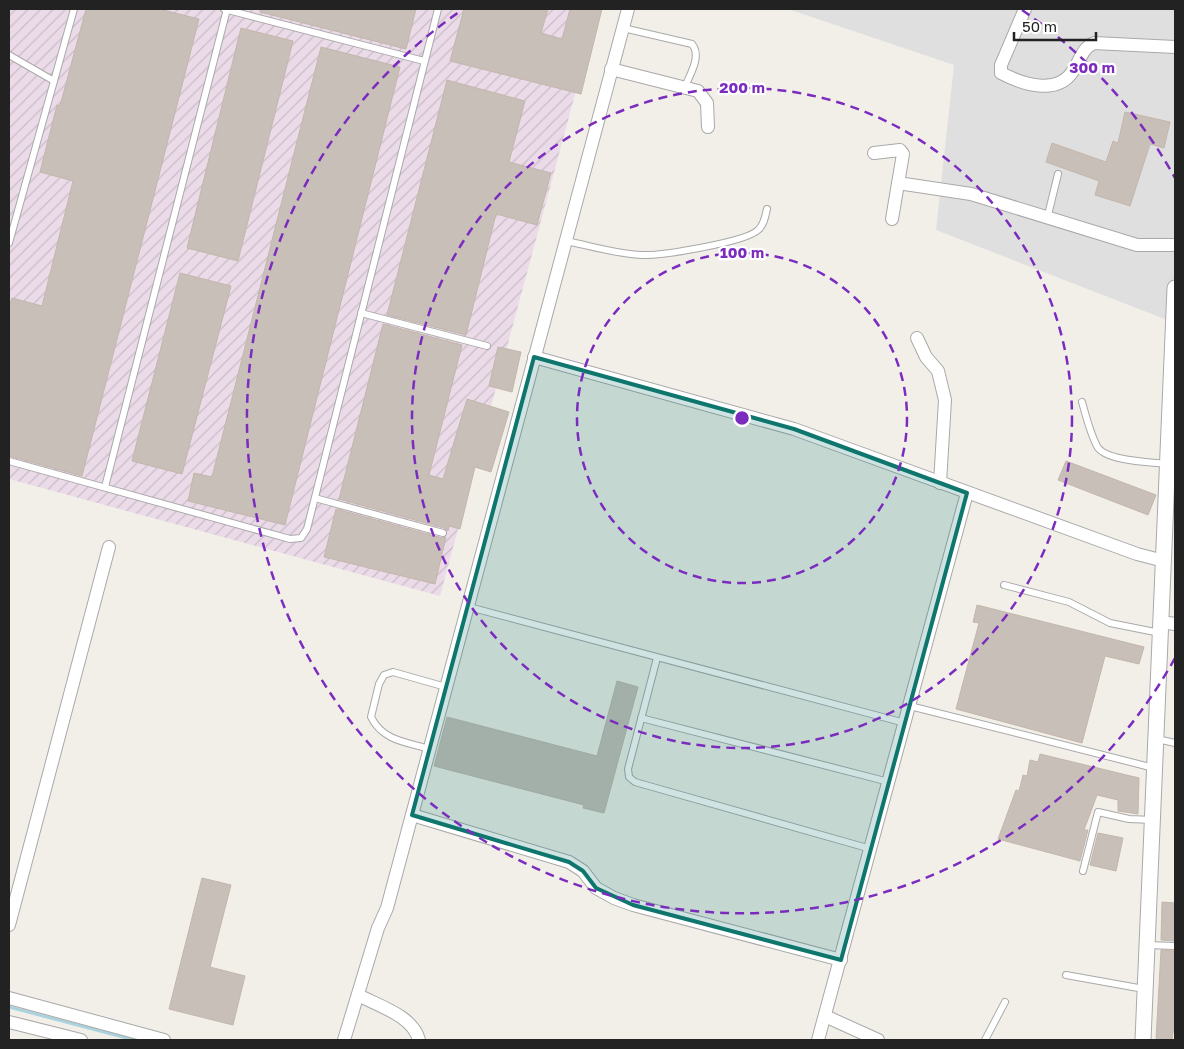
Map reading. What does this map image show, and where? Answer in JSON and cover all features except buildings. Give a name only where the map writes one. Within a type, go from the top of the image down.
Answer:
[{"type":"street","points":[[344,1040],[378,928],[387,908],[628,9]]},
{"type":"street","points":[[1025,9],[1001,65],[1001,72],[1042,87],[1060,83],[1072,73],[1083,52],[1094,43],[1175,48]]},
{"type":"street","points":[[611,69],[698,91],[707,103],[708,127]]},
{"type":"street","points":[[874,153],[900,150],[903,154],[892,219]]},
{"type":"street","points":[[898,183],[971,194],[1047,219],[1137,245],[1175,245]]},
{"type":"street","points":[[1143,1040],[1156,739],[1166,626],[1164,561],[1175,288]]},
{"type":"street","points":[[917,338],[926,357],[938,371],[944,400],[940,483]]},
{"type":"street","points":[[534,358],[794,429],[967,493],[1164,561]]},
{"type":"street","points":[[818,1040],[872,849],[967,493]]},
{"type":"street","points":[[9,925],[109,547]]},
{"type":"street","points":[[412,815],[569,862],[583,871],[596,888],[634,906],[841,960]]},
{"type":"street","points":[[358,995],[408,1021],[416,1031],[419,1040]]},
{"type":"street","points":[[9,998],[164,1040]]},
{"type":"street","points":[[825,1016],[878,1040]]},
{"type":"street","points":[[9,1022],[81,1040]]},
{"type":"lane","points":[[9,244],[12,221],[74,9]]},
{"type":"lane","points":[[105,487],[226,9],[424,61]]},
{"type":"lane","points":[[9,461],[290,539],[301,538],[307,529],[438,9]]},
{"type":"lane","points":[[622,28],[692,44],[697,49],[697,56],[685,87]]},
{"type":"lane","points":[[9,55],[54,81]]},
{"type":"lane","points":[[1047,219],[1058,174]]},
{"type":"lane","points":[[566,241],[641,255],[659,255],[744,238],[758,231],[764,222],[767,209]]},
{"type":"lane","points":[[362,313],[488,346]]},
{"type":"lane","points":[[1082,402],[1097,448],[1103,453],[1112,457],[1168,464]]},
{"type":"lane","points":[[315,498],[443,533]]},
{"type":"lane","points":[[1004,585],[1069,602],[1110,623],[1166,626]]},
{"type":"lane","points":[[469,607],[905,724]]},
{"type":"lane","points":[[657,658],[628,769],[629,777],[635,782],[872,849]]},
{"type":"lane","points":[[430,748],[388,737],[377,730],[371,717],[379,684],[384,675],[394,672],[446,688]]},
{"type":"lane","points":[[910,706],[1155,768]]},
{"type":"lane","points":[[641,718],[889,782]]},
{"type":"lane","points":[[1156,739],[1175,743]]},
{"type":"lane","points":[[1083,871],[1098,812],[1129,819],[1153,820]]},
{"type":"lane","points":[[1147,945],[1175,946]]},
{"type":"lane","points":[[1066,975],[1145,989]]},
{"type":"lane","points":[[984,1040],[1005,1002]]},
{"type":"highlighted area","points":[[534,357],[794,429],[967,493],[841,960],[633,905],[596,888],[583,871],[569,862],[412,815]]},
{"type":"shaded area","points":[[9,9],[598,9],[440,596],[9,479]]},
{"type":"shaded area","points":[[788,9],[1175,9],[1175,323],[936,230],[954,65]]},
{"type":"waterway","points":[[9,1007],[134,1040]]}]
